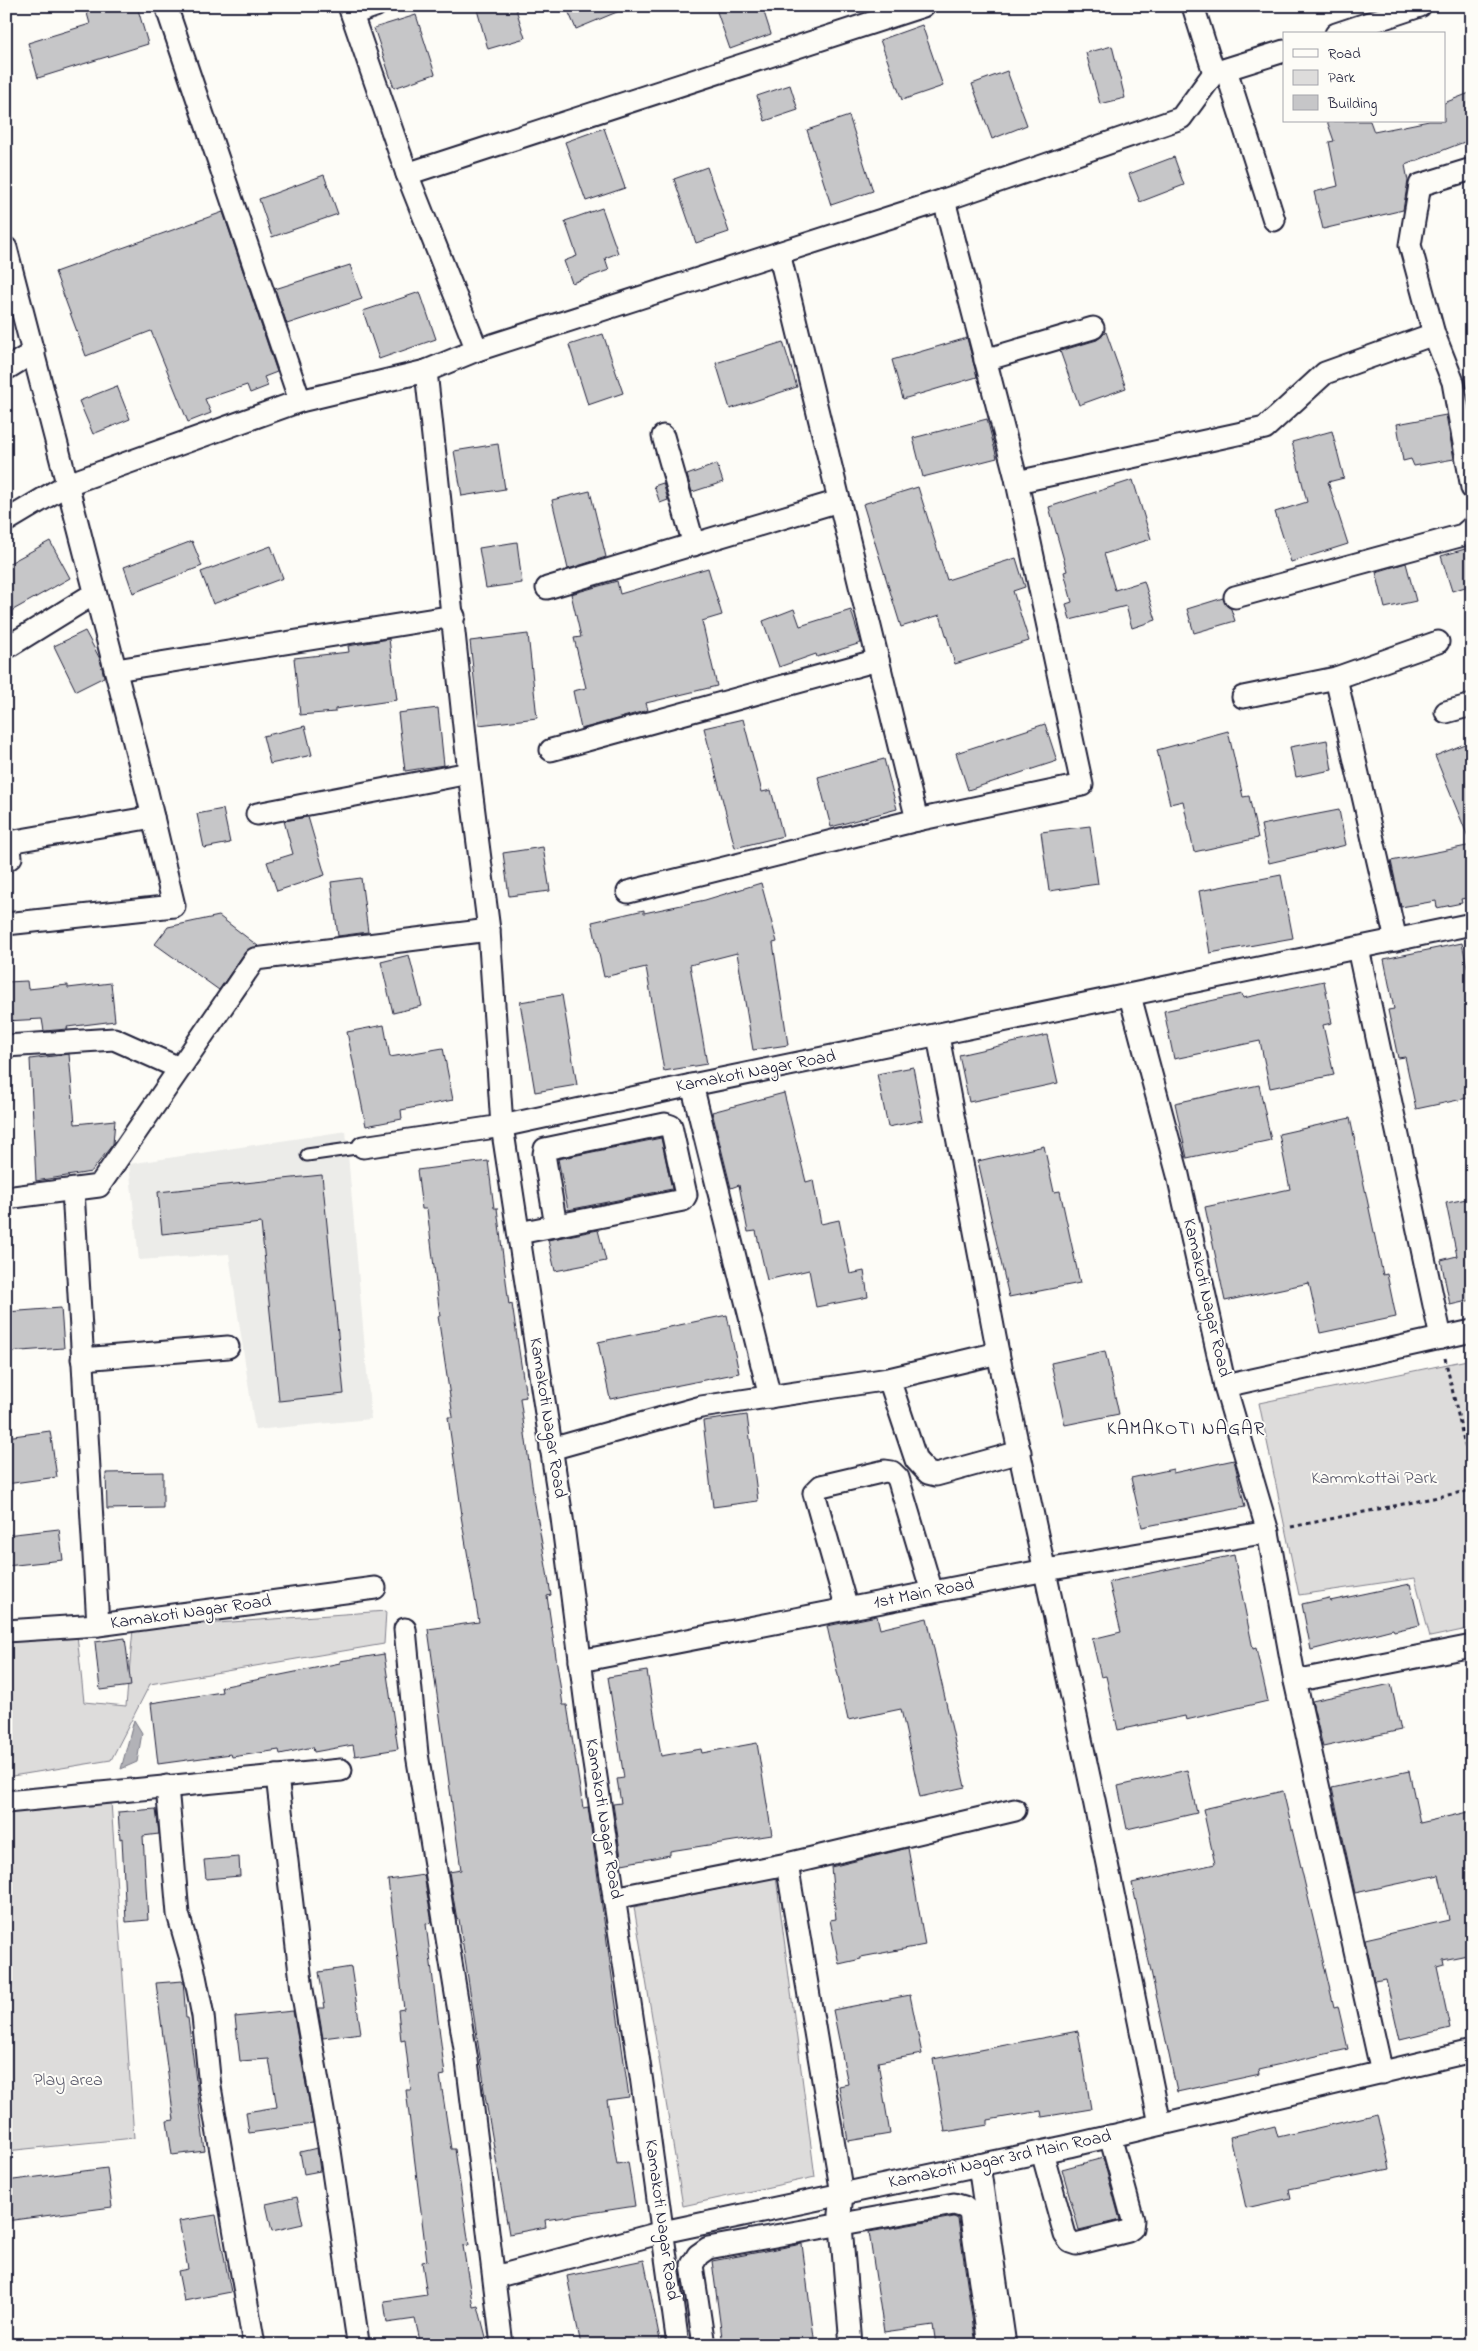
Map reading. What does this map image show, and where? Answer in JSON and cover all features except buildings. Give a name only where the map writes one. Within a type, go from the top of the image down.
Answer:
[{"type":"street","points":[[166,6],[300,401]]},
{"type":"street","points":[[375,6],[350,10],[407,174],[477,350]]},
{"type":"street","points":[[407,174],[923,6]]},
{"type":"street","points":[[1193,6],[1220,72],[1274,220]]},
{"type":"street","points":[[1342,32],[1420,6]]},
{"type":"street","points":[[6,521],[68,484],[300,401],[426,371],[477,350],[944,200],[1181,118],[1220,72],[1283,51]]},
{"type":"street","points":[[1472,169],[1420,185],[1410,245],[1434,334],[1462,382],[1472,488]]},
{"type":"street","points":[[628,892],[916,820],[1082,785],[1017,482],[944,200]]},
{"type":"street","points":[[6,248],[116,670],[174,906],[6,924]]},
{"type":"street","points":[[779,254],[916,820]]},
{"type":"street","points":[[985,360],[1093,328]]},
{"type":"street","points":[[1017,482],[1265,428],[1325,373],[1434,334]]},
{"type":"street","points":[[6,369],[34,352]]},
{"type":"street","points":[[363,1147],[502,1126],[489,930],[469,773],[454,616],[426,371]]},
{"type":"street","points":[[663,436],[694,545]]},
{"type":"street","points":[[547,588],[839,502]]},
{"type":"street","points":[[1235,597],[1463,535],[1472,527]]},
{"type":"street","points":[[6,648],[95,592]]},
{"type":"street","points":[[116,670],[454,616]]},
{"type":"street","points":[[1243,697],[1336,678],[1438,642]]},
{"type":"street","points":[[551,750],[878,660]]},
{"type":"street","points":[[1336,678],[1396,940]]},
{"type":"street","points":[[1446,712],[1472,705]]},
{"type":"street","points":[[257,814],[469,773]]},
{"type":"street","points":[[6,861],[11,857],[10,849],[15,841],[153,817]]},
{"type":"street","name":"Kamakoti Nagar Road","points":[[678,2345],[551,1448],[502,1126],[692,1084],[938,1036],[1472,924]]},
{"type":"street","points":[[6,1198],[98,1186],[255,958],[489,930]]},
{"type":"street","points":[[1358,948],[1441,1338]]},
{"type":"street","name":"Kamakoti Nagar Road","points":[[1130,996],[1178,1175],[1225,1386],[1472,1331]]},
{"type":"street","points":[[938,1036],[998,1353],[1046,1570],[1160,2124]]},
{"type":"street","points":[[6,1046],[114,1039],[179,1068]]},
{"type":"street","points":[[692,1084],[770,1397]]},
{"type":"street","points":[[618,1101],[625,1132]]},
{"type":"street","points":[[578,1109],[584,1140]]},
{"type":"street","points":[[519,1233],[556,1226],[684,1198],[686,1195],[671,1126],[665,1124],[548,1147],[544,1152],[556,1226]]},
{"type":"street","points":[[672,1131],[702,1124]]},
{"type":"street","points":[[73,1190],[98,1625]]},
{"type":"street","points":[[82,1359],[228,1347]]},
{"type":"street","points":[[551,1448],[701,1407],[889,1379],[998,1353]]},
{"type":"street","points":[[889,1379],[916,1460],[928,1473],[936,1475],[1020,1452]]},
{"type":"street","points":[[1225,1386],[1268,1532],[1295,1681],[1382,2073]]},
{"type":"street","points":[[847,1609],[814,1493],[821,1486],[884,1471],[892,1472],[898,1478],[932,1592]]},
{"type":"street","name":"1st Main Road","points":[[580,1661],[1046,1570],[1268,1532]]},
{"type":"street","name":"Kamakoti Nagar Road","points":[[6,1631],[98,1625],[375,1588]]},
{"type":"street","points":[[405,1629],[417,1754],[466,2061],[495,2277],[502,2345]]},
{"type":"street","points":[[1295,1681],[1472,1646]]},
{"type":"street","points":[[6,1802],[341,1770]]},
{"type":"street","points":[[276,1776],[302,1990],[330,2151],[355,2344]]},
{"type":"street","points":[[167,1786],[178,1914],[193,1966],[203,2016],[210,2087],[254,2345]]},
{"type":"street","points":[[614,1898],[787,1864],[1015,1810]]},
{"type":"street","points":[[787,1864],[842,2194],[841,2224],[851,2345]]},
{"type":"street","name":"Kamakoti Nagar 3rd Main Road","points":[[495,2277],[663,2232],[1042,2152],[1472,2051]]},
{"type":"street","points":[[1042,2152],[1065,2235],[1070,2242],[1076,2244],[1128,2231],[1132,2228],[1133,2220],[1110,2136]]},
{"type":"street","points":[[978,2165],[1004,2345]]},
{"type":"street","points":[[704,2345],[692,2265],[698,2255],[708,2248],[954,2204],[964,2207],[970,2212],[989,2345]]},
{"type":"lane","points":[[307,1155],[363,1147]]},
{"type":"path","points":[[1441,1338],[1472,1476]]},
{"type":"path","points":[[1268,1532],[1472,1490]]},
{"type":"shaded area","points":[[346,1131],[371,1419],[255,1430],[229,1254],[139,1260],[129,1164]]},
{"type":"shaded area","points":[[134,1720],[142,1733],[137,1762],[121,1769]]},
{"type":"green space","name":"Kammkottai Park","points":[[1472,1359],[1472,1628],[1430,1637],[1415,1578],[1299,1595],[1259,1403]]},
{"type":"green space","points":[[386,1611],[384,1644],[150,1684],[111,1760],[6,1777],[6,1642],[77,1635],[84,1702],[126,1706],[133,1629]]},
{"type":"green space","name":"Play area","points":[[111,1802],[134,2138],[6,2151],[6,1807]]},
{"type":"green space","points":[[776,1877],[815,2177],[683,2206],[634,1907]]},
{"type":"district","name":"KAMAKOTI NAGAR","points":[[1186,1429]]}]
